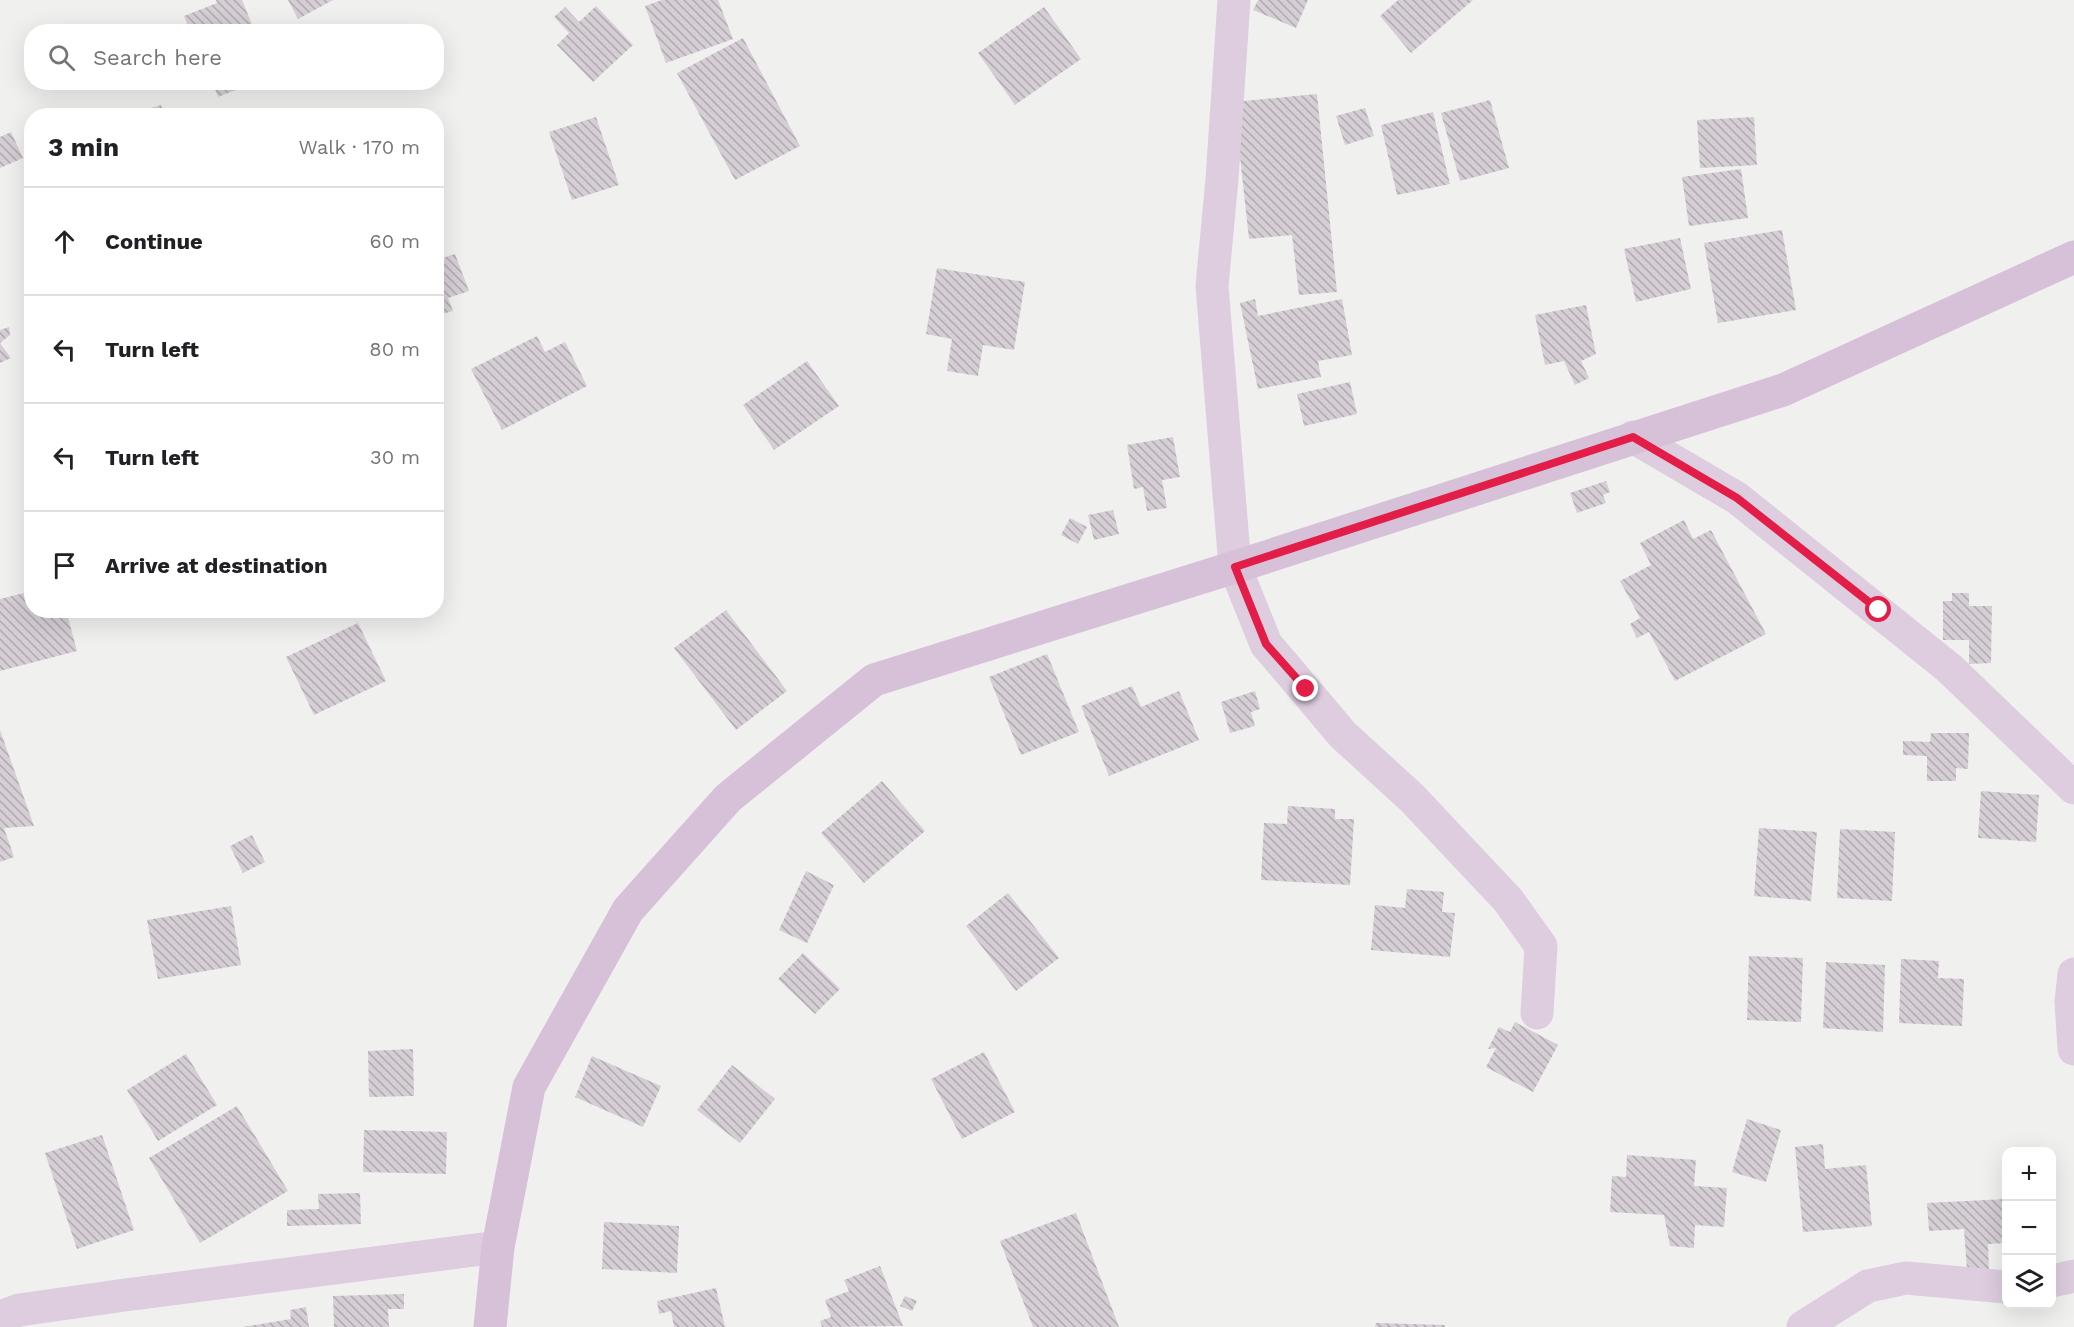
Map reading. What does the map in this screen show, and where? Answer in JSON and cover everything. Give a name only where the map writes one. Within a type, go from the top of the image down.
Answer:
[{"type":"main road","points":[[490,1327],[498,1247],[529,1087],[628,909],[728,798],[874,680],[1235,567],[1783,390],[2074,257]]},
{"type":"street","points":[[1234,0],[1212,286],[1235,567],[1266,644],[1343,735],[1412,798],[1508,900],[1541,946],[1537,1013]]},
{"type":"street","points":[[1633,437],[1737,498],[1879,610],[1949,668],[2074,788]]},
{"type":"street","points":[[2074,974],[2071,1002],[2074,1049]]},
{"type":"street","points":[[0,1317],[19,1310],[113,1296],[498,1247]]},
{"type":"street","points":[[2056,1280],[2074,1276]]},
{"type":"street","points":[[1803,1327],[1868,1286],[1906,1278],[2002,1287]]},
{"type":"building","points":[[216,0],[242,0],[252,24],[187,24],[184,16],[217,3]]},
{"type":"building","points":[[288,0],[333,0],[298,19]]},
{"type":"building","points":[[662,0],[718,0],[733,39],[666,63],[645,6]]},
{"type":"building","points":[[1258,0],[1308,0],[1296,28],[1253,10]]},
{"type":"building","points":[[1398,0],[1473,0],[1411,53],[1380,16]]},
{"type":"building","points":[[596,6],[633,45],[593,82],[557,45],[569,33],[554,17],[565,7],[579,22]]},
{"type":"building","points":[[1044,7],[1081,59],[1015,105],[978,53]]},
{"type":"building","points":[[743,38],[800,146],[735,180],[677,73]]},
{"type":"building","points":[[215,90],[236,90],[218,97]]},
{"type":"building","points":[[1317,94],[1337,292],[1299,295],[1292,235],[1249,239],[1234,102]]},
{"type":"building","points":[[1490,100],[1509,168],[1460,181],[1441,113]]},
{"type":"building","points":[[1365,108],[1374,136],[1345,145],[1336,116]]},
{"type":"building","points":[[1433,112],[1450,184],[1397,195],[1381,125]]},
{"type":"building","points":[[596,117],[619,185],[572,200],[549,132]]},
{"type":"building","points":[[1754,117],[1757,165],[1700,168],[1697,120]]},
{"type":"building","points":[[11,132],[23,158],[0,168],[0,137]]},
{"type":"building","points":[[1741,169],[1748,218],[1689,226],[1682,177]]},
{"type":"building","points":[[1782,230],[1796,310],[1718,323],[1704,243]]},
{"type":"building","points":[[1680,238],[1691,289],[1636,302],[1624,249]]},
{"type":"building","points":[[455,254],[469,291],[448,298],[453,311],[444,314],[444,257]]},
{"type":"building","points":[[937,268],[1025,282],[1014,350],[983,345],[978,376],[947,371],[952,339],[926,334]]},
{"type":"building","points":[[1255,299],[1258,316],[1342,299],[1352,355],[1318,361],[1321,377],[1258,389],[1240,303]]},
{"type":"building","points":[[1586,305],[1596,354],[1581,361],[1589,378],[1575,385],[1564,361],[1545,365],[1535,315]]},
{"type":"building","points":[[9,327],[10,335],[0,343],[0,330]]},
{"type":"building","points":[[537,336],[545,352],[565,342],[587,386],[502,430],[471,369]]},
{"type":"building","points":[[0,343],[11,358],[0,363]]},
{"type":"building","points":[[807,361],[839,406],[774,450],[743,405]]},
{"type":"building","points":[[1350,382],[1357,414],[1304,426],[1297,394]]},
{"type":"building","points":[[1173,437],[1180,477],[1162,480],[1167,508],[1147,511],[1143,487],[1134,489],[1127,445]]},
{"type":"building","points":[[1606,481],[1610,492],[1603,495],[1606,503],[1577,513],[1570,493]]},
{"type":"building","points":[[1113,510],[1119,534],[1094,540],[1088,515]]},
{"type":"building","points":[[1070,518],[1087,527],[1078,544],[1061,535]]},
{"type":"building","points":[[1684,520],[1693,539],[1711,530],[1766,634],[1675,681],[1649,632],[1637,638],[1630,624],[1640,618],[1620,581],[1651,565],[1640,543]]},
{"type":"building","points":[[24,593],[24,618],[68,618],[77,651],[0,671],[0,599]]},
{"type":"building","points":[[1952,593],[1969,593],[1969,606],[1992,606],[1991,663],[1969,664],[1969,640],[1943,640],[1943,601],[1952,601]]},
{"type":"building","points":[[726,610],[787,691],[736,730],[674,648]]},
{"type":"building","points":[[358,623],[386,681],[314,715],[286,657]]},
{"type":"building","points":[[1047,654],[1079,732],[1021,755],[989,677]]},
{"type":"building","points":[[1132,686],[1141,707],[1179,691],[1199,740],[1109,776],[1081,706]]},
{"type":"building","points":[[1255,691],[1260,709],[1251,712],[1255,726],[1230,733],[1221,702]]},
{"type":"building","points":[[0,730],[34,826],[4,828],[14,857],[0,862]]},
{"type":"building","points":[[1931,733],[1969,733],[1968,769],[1956,768],[1956,781],[1927,781],[1927,756],[1903,755],[1903,741],[1930,742]]},
{"type":"building","points":[[882,781],[925,831],[864,883],[821,833]]},
{"type":"building","points":[[1981,791],[2039,795],[2036,842],[1978,838]]},
{"type":"building","points":[[1288,806],[1335,809],[1335,819],[1354,819],[1350,885],[1261,880],[1264,823],[1287,824]]},
{"type":"building","points":[[1759,828],[1817,832],[1811,901],[1754,896]]},
{"type":"building","points":[[1840,829],[1895,832],[1892,901],[1837,898]]},
{"type":"building","points":[[252,835],[265,862],[243,873],[230,846]]},
{"type":"building","points":[[806,871],[834,885],[807,943],[779,930]]},
{"type":"building","points":[[1407,889],[1444,892],[1442,912],[1455,913],[1450,957],[1371,950],[1375,905],[1405,908]]},
{"type":"building","points":[[1008,893],[1059,958],[1016,991],[966,926]]},
{"type":"building","points":[[231,906],[241,965],[158,979],[147,920]]},
{"type":"building","points":[[803,953],[840,989],[815,1014],[778,979]]},
{"type":"building","points":[[1749,956],[1803,958],[1801,1022],[1747,1020]]},
{"type":"building","points":[[1901,959],[1939,961],[1938,978],[1964,979],[1962,1026],[1899,1023]]},
{"type":"building","points":[[1826,962],[1885,965],[1883,1032],[1823,1028]]},
{"type":"building","points":[[1515,1022],[1558,1045],[1533,1092],[1486,1067],[1496,1048],[1488,1049],[1499,1027],[1510,1032]]},
{"type":"building","points":[[413,1049],[414,1096],[369,1097],[368,1051]]},
{"type":"building","points":[[984,1052],[1015,1112],[962,1139],[931,1079]]},
{"type":"building","points":[[186,1054],[217,1105],[158,1141],[127,1090]]},
{"type":"building","points":[[592,1056],[661,1086],[643,1127],[575,1097]]},
{"type":"building","points":[[732,1065],[775,1099],[740,1143],[697,1110]]},
{"type":"building","points":[[237,1106],[288,1191],[200,1243],[149,1158]]},
{"type":"building","points":[[1747,1119],[1781,1130],[1766,1182],[1732,1172]]},
{"type":"building","points":[[364,1130],[447,1132],[446,1174],[363,1172]]},
{"type":"building","points":[[102,1135],[134,1230],[77,1249],[45,1153]]},
{"type":"building","points":[[1823,1144],[1825,1169],[1866,1165],[1872,1226],[1803,1232],[1795,1147]]},
{"type":"building","points":[[1627,1155],[1696,1160],[1694,1186],[1727,1188],[1724,1227],[1695,1225],[1694,1248],[1670,1246],[1664,1215],[1610,1212],[1612,1176],[1626,1177]]},
{"type":"building","points":[[360,1193],[361,1224],[287,1226],[287,1210],[319,1209],[318,1194]]},
{"type":"building","points":[[2002,1199],[2002,1243],[1988,1244],[1989,1270],[1967,1271],[1964,1229],[1929,1231],[1927,1203]]},
{"type":"building","points":[[1076,1213],[1119,1327],[1033,1327],[1000,1241]]},
{"type":"building","points":[[604,1222],[679,1226],[677,1273],[602,1269]]},
{"type":"building","points":[[880,1266],[903,1326],[822,1327],[820,1321],[831,1317],[825,1300],[849,1291],[844,1280]]},
{"type":"building","points":[[716,1288],[725,1327],[674,1327],[671,1311],[659,1314],[657,1301]]},
{"type":"building","points":[[404,1294],[404,1309],[388,1309],[389,1327],[334,1327],[333,1296]]},
{"type":"building","points":[[905,1296],[917,1301],[912,1311],[900,1306]]},
{"type":"building","points":[[306,1307],[309,1327],[243,1327],[291,1319],[290,1310]]},
{"type":"building","points":[[1376,1323],[1445,1325],[1445,1327],[1375,1327]]},
{"type":"route","points":[[1306,689],[1266,644],[1235,567],[1633,437],[1737,498],[1879,610]]}]
